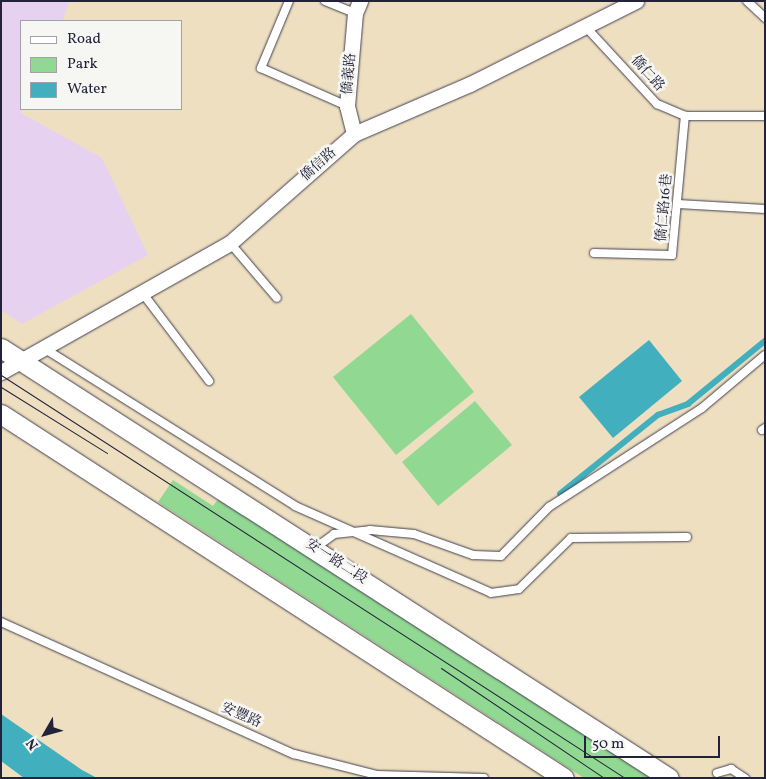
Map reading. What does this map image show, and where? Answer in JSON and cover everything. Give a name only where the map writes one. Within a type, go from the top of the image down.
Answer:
[{"type":"street","name":"僑信路","points":[[1,372],[42,347],[144,295],[230,243],[354,134],[470,84],[584,25],[636,1]]},
{"type":"street","name":"僑義路","points":[[354,134],[347,106],[358,7]]},
{"type":"street","name":"安一路二段","points":[[1,348],[316,548],[669,778]]},
{"type":"street","points":[[1,414],[564,778]]},
{"type":"lane","points":[[289,1],[261,68],[347,106]]},
{"type":"lane","name":"僑義路","points":[[325,1],[358,7]]},
{"type":"lane","points":[[747,1],[765,18]]},
{"type":"lane","name":"僑仁路","points":[[584,25],[657,104],[685,116],[765,116]]},
{"type":"lane","name":"僑仁路16巷","points":[[594,253],[672,255],[685,116]]},
{"type":"lane","points":[[678,204],[765,209]]},
{"type":"lane","points":[[230,243],[276,298]]},
{"type":"lane","points":[[144,295],[209,381]]},
{"type":"lane","points":[[42,347],[295,506],[346,532],[500,595],[520,589],[571,538],[687,537]]},
{"type":"lane","points":[[316,548],[327,537],[346,532],[414,534],[473,555],[500,556],[549,508],[702,408],[765,355]]},
{"type":"lane","name":"安豐路","points":[[1,622],[294,754],[377,775],[484,778]]},
{"type":"lane","points":[[717,773],[731,769],[745,778]]},
{"type":"shaded area","points":[[1,1],[69,1],[63,20],[20,20],[20,110],[21,113],[102,158],[148,255],[22,324],[1,310]]},
{"type":"green space","points":[[411,314],[474,392],[396,455],[333,377]]},
{"type":"green space","points":[[475,401],[512,445],[438,506],[402,462]]},
{"type":"green space","points":[[173,480],[213,506],[219,498],[653,778],[584,778],[158,502]]},
{"type":"water","points":[[649,340],[682,381],[613,438],[579,397]]},
{"type":"water","points":[[1,714],[82,770],[97,778],[24,778],[1,761]]},
{"type":"waterway","points":[[560,494],[658,415],[688,404],[765,341]]},
{"type":"tram line","points":[[1,375],[625,778]]},
{"type":"tram line","points":[[1,387],[107,453]]},
{"type":"tram line","points":[[441,668],[604,778]]}]
